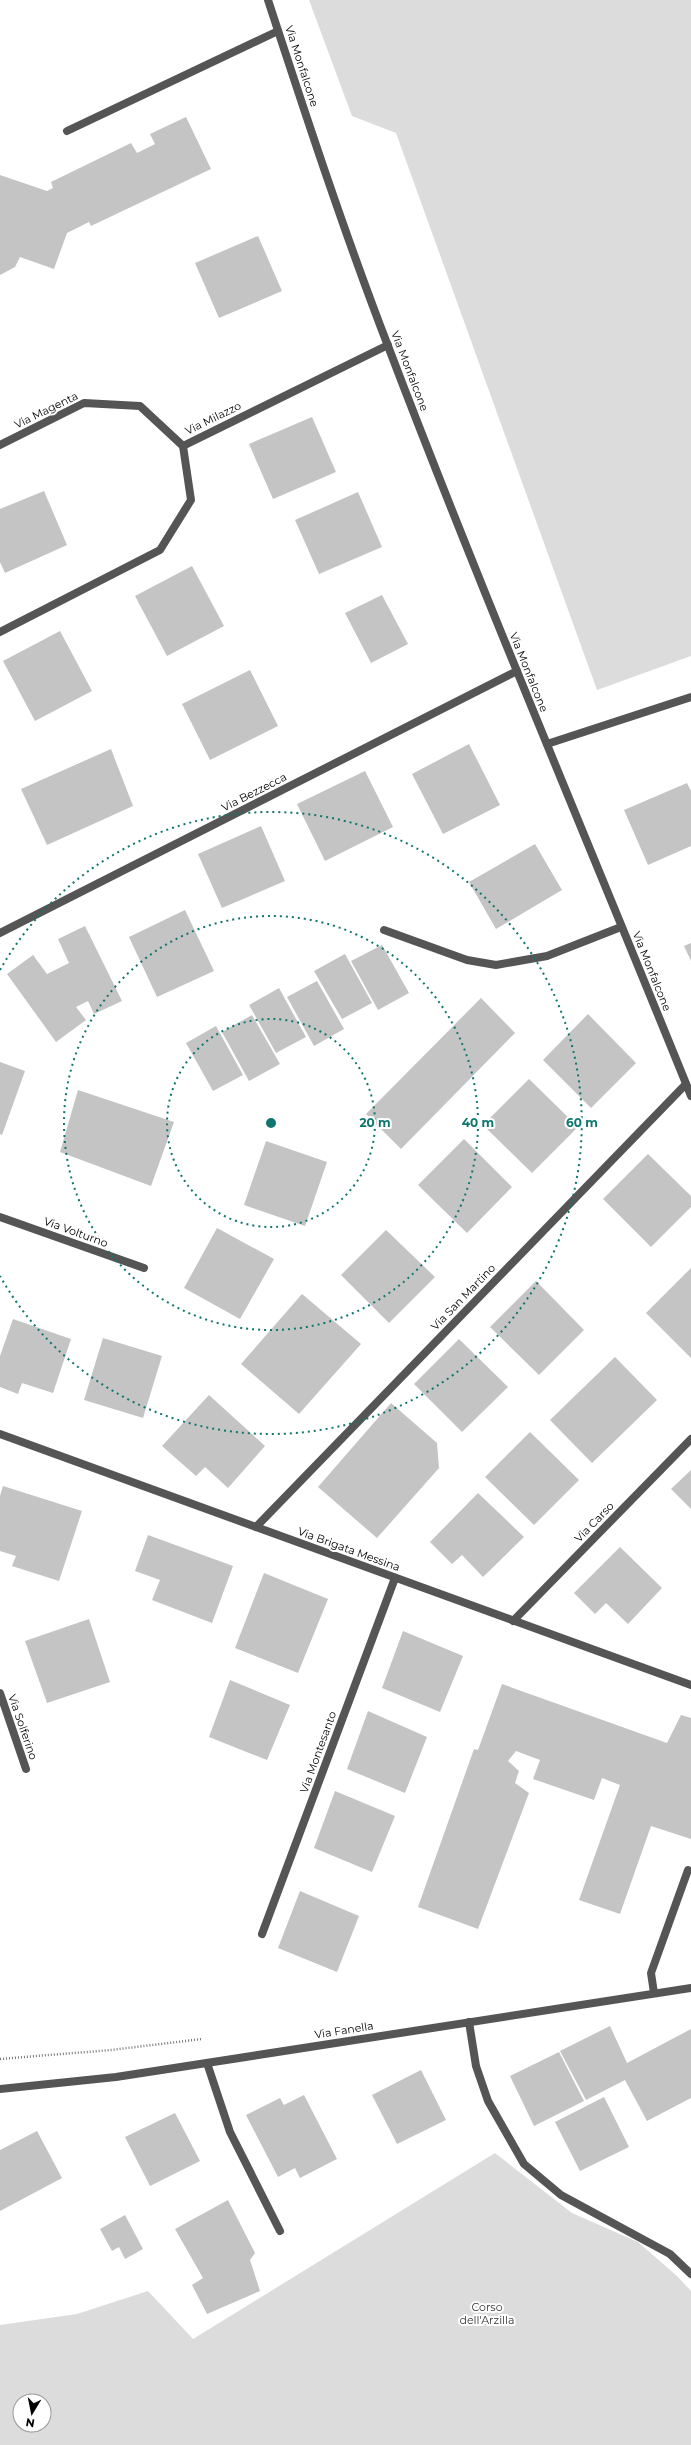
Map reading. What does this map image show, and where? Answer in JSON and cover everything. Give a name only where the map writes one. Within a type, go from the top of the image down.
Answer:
[{"type":"street","name":"Via Monfalcone","points":[[268,0],[323,169],[388,345],[517,671],[691,1096]]},
{"type":"street","points":[[67,131],[278,31]]},
{"type":"street","name":"Via Milazzo","points":[[0,632],[160,550],[191,500],[183,446],[388,345]]},
{"type":"street","name":"Via Magenta","points":[[0,445],[84,403],[140,406],[183,446]]},
{"type":"street","name":"Via Bezzecca","points":[[0,933],[517,671]]},
{"type":"street","points":[[547,744],[691,697]]},
{"type":"street","points":[[384,930],[467,960],[496,965],[547,956],[621,927]]},
{"type":"street","name":"Via San Martino","points":[[256,1527],[686,1084]]},
{"type":"street","name":"Via Volturno","points":[[0,1217],[144,1268]]},
{"type":"street","name":"Via Brigata Messina","points":[[0,1434],[691,1685]]},
{"type":"street","name":"Via Carso","points":[[513,1621],[691,1439]]},
{"type":"street","name":"Via Montesanto","points":[[262,1934],[395,1578]]},
{"type":"street","name":"Via Solferino","points":[[0,1694],[26,1769]]},
{"type":"street","points":[[654,1993],[651,1973],[688,1870]]},
{"type":"street","name":"Via Fanella","points":[[0,2089],[116,2077],[691,1988]]},
{"type":"street","points":[[469,2022],[476,2066],[488,2101],[524,2164],[561,2195],[670,2254],[691,2274]]},
{"type":"street","points":[[207,2063],[230,2132],[280,2231]]},
{"type":"green space","points":[[309,0],[691,0],[691,656],[597,690],[396,133],[352,116]]},
{"type":"green space","name":"Corso dell'Arzilla","points":[[495,2153],[572,2213],[638,2242],[677,2276],[691,2291],[691,2445],[0,2445],[0,2325],[77,2314],[148,2291],[193,2339]]},
{"type":"building","points":[[186,117],[211,169],[91,226],[89,222],[67,233],[54,269],[20,257],[15,267],[0,275],[0,175],[47,191],[53,188],[51,182],[131,143],[137,153],[155,144],[150,134]]},
{"type":"building","points":[[258,236],[282,291],[219,318],[195,263]]},
{"type":"building","points":[[312,417],[336,472],[273,499],[249,444]]},
{"type":"building","points":[[44,491],[67,545],[5,573],[0,562],[0,509]]},
{"type":"building","points":[[358,492],[382,547],[319,574],[295,520]]},
{"type":"building","points":[[192,566],[224,626],[167,656],[135,596]]},
{"type":"building","points":[[382,595],[408,644],[371,663],[345,613]]},
{"type":"building","points":[[60,631],[92,691],[35,721],[3,661]]},
{"type":"building","points":[[250,670],[278,726],[210,760],[182,704]]},
{"type":"building","points":[[469,744],[500,805],[443,834],[412,774]]},
{"type":"building","points":[[111,749],[133,806],[47,845],[21,789]]},
{"type":"building","points":[[365,771],[393,827],[325,861],[297,804]]},
{"type":"building","points":[[687,783],[691,791],[691,846],[648,865],[624,810]]},
{"type":"building","points":[[261,826],[285,881],[222,908],[198,854]]},
{"type":"building","points":[[535,844],[562,890],[496,929],[469,882]]},
{"type":"building","points":[[185,910],[214,971],[157,997],[129,937]]},
{"type":"building","points":[[85,926],[122,1001],[94,1014],[88,1001],[76,1007],[86,1020],[56,1042],[7,974],[33,955],[47,974],[69,963],[58,939]]},
{"type":"building","points":[[691,943],[691,961],[684,946]]},
{"type":"building","points":[[382,945],[409,993],[378,1010],[351,961]]},
{"type":"building","points":[[345,954],[372,1003],[342,1019],[314,971]]},
{"type":"building","points":[[317,981],[344,1029],[314,1046],[287,997]]},
{"type":"building","points":[[279,988],[306,1037],[276,1053],[249,1005]]},
{"type":"building","points":[[481,998],[515,1033],[401,1149],[366,1114]]},
{"type":"building","points":[[588,1014],[636,1063],[591,1108],[543,1060]]},
{"type":"building","points":[[252,1015],[280,1064],[249,1081],[222,1032]]},
{"type":"building","points":[[216,1026],[243,1075],[213,1091],[186,1043]]},
{"type":"building","points":[[0,1062],[25,1071],[2,1135],[0,1134]]},
{"type":"building","points":[[529,1079],[578,1127],[532,1173],[483,1125]]},
{"type":"building","points":[[78,1090],[174,1122],[151,1186],[60,1152]]},
{"type":"building","points":[[464,1139],[512,1187],[467,1233],[418,1185]]},
{"type":"building","points":[[266,1141],[327,1162],[305,1226],[244,1205]]},
{"type":"building","points":[[648,1154],[691,1196],[691,1207],[651,1247],[603,1199]]},
{"type":"building","points":[[217,1228],[274,1259],[240,1319],[184,1288]]},
{"type":"building","points":[[386,1230],[435,1277],[389,1323],[341,1275]]},
{"type":"building","points":[[691,1268],[691,1358],[646,1313]]},
{"type":"building","points":[[536,1281],[584,1330],[539,1375],[490,1327]]},
{"type":"building","points":[[302,1294],[361,1344],[299,1414],[241,1364]]},
{"type":"building","points":[[13,1319],[71,1339],[53,1393],[22,1383],[18,1394],[0,1387],[0,1356]]},
{"type":"building","points":[[103,1338],[162,1356],[143,1418],[84,1400]]},
{"type":"building","points":[[459,1339],[508,1387],[462,1432],[414,1384]]},
{"type":"building","points":[[615,1357],[657,1400],[592,1463],[550,1420]]},
{"type":"building","points":[[209,1395],[265,1446],[228,1488],[205,1467],[196,1476],[162,1446]]},
{"type":"building","points":[[391,1403],[437,1443],[439,1468],[377,1538],[318,1487]]},
{"type":"building","points":[[530,1432],[579,1480],[534,1525],[485,1477]]},
{"type":"building","points":[[691,1470],[691,1509],[671,1489]]},
{"type":"building","points":[[3,1486],[82,1511],[59,1581],[12,1566],[16,1556],[0,1551],[0,1496]]},
{"type":"building","points":[[478,1493],[524,1537],[483,1577],[462,1555],[452,1564],[430,1542]]},
{"type":"building","points":[[148,1535],[233,1566],[212,1623],[152,1600],[160,1580],[135,1571]]},
{"type":"building","points":[[620,1547],[662,1588],[628,1624],[606,1603],[595,1614],[574,1593]]},
{"type":"building","points":[[264,1573],[328,1599],[298,1673],[235,1648]]},
{"type":"building","points":[[89,1619],[110,1682],[47,1703],[25,1641]]},
{"type":"building","points":[[403,1631],[463,1656],[440,1712],[382,1688]]},
{"type":"building","points":[[230,1680],[290,1705],[267,1760],[209,1737]]},
{"type":"building","points":[[502,1684],[667,1743],[681,1715],[691,1718],[691,1839],[651,1826],[620,1914],[579,1900],[620,1785],[602,1778],[594,1800],[533,1779],[540,1760],[516,1751],[508,1761],[519,1771],[515,1783],[529,1793],[478,1929],[418,1907],[474,1749],[478,1750]]},
{"type":"building","points":[[368,1711],[427,1737],[405,1793],[347,1769]]},
{"type":"building","points":[[335,1791],[395,1816],[372,1872],[314,1848]]},
{"type":"building","points":[[300,1891],[359,1916],[337,1972],[278,1948]]},
{"type":"building","points":[[610,2026],[627,2063],[691,2029],[691,2098],[647,2121],[625,2080],[586,2100],[560,2051]]},
{"type":"building","points":[[559,2052],[584,2101],[534,2126],[510,2076]]},
{"type":"building","points":[[421,2070],[446,2120],[397,2144],[372,2095]]},
{"type":"building","points":[[304,2095],[337,2159],[300,2178],[295,2168],[278,2177],[246,2115],[280,2098],[284,2105]]},
{"type":"building","points":[[604,2097],[629,2147],[580,2171],[555,2122]]},
{"type":"building","points":[[175,2113],[200,2161],[150,2186],[125,2137]]},
{"type":"building","points":[[37,2131],[62,2178],[0,2211],[0,2150]]},
{"type":"building","points":[[228,2200],[255,2253],[250,2260],[260,2291],[207,2314],[192,2285],[203,2278],[175,2229]]},
{"type":"building","points":[[125,2215],[143,2249],[125,2259],[119,2247],[112,2251],[100,2229]]}]
